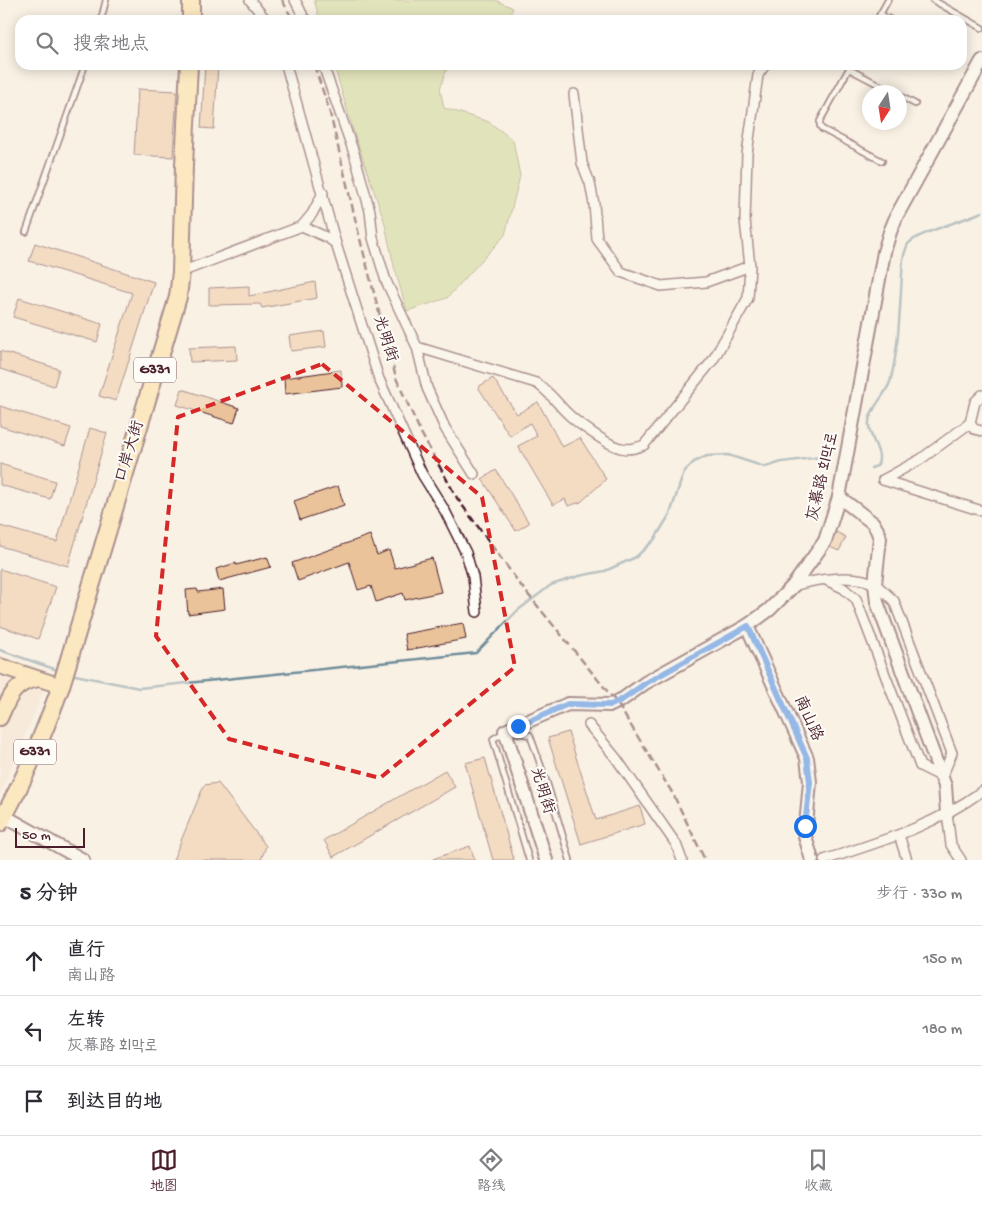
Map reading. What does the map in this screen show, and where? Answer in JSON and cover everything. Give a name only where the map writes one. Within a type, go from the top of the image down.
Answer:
[{"type":"highway","points":[[191,0],[191,15]]},
{"type":"highway","name":"口岸大街","points":[[2,820],[15,797],[44,732],[64,677],[178,296],[181,272],[189,70]]},
{"type":"main road","points":[[0,666],[41,679]]},
{"type":"main road","points":[[0,718],[15,690],[29,680],[64,677]]},
{"type":"street","points":[[250,0],[262,15]]},
{"type":"street","points":[[295,0],[302,15]]},
{"type":"street","name":"灰幕路 회막로","points":[[505,731],[568,704],[611,705],[617,703],[646,683],[748,626],[769,610],[793,586],[825,541],[839,497],[878,279],[890,232],[897,215],[982,61]]},
{"type":"street","name":"光明街","points":[[287,70],[336,244],[379,379],[422,474],[445,511],[466,553],[474,577],[477,612]]},
{"type":"street","points":[[325,70],[354,153],[370,211],[373,238],[386,280],[417,347],[427,388],[445,428],[474,474]]},
{"type":"street","points":[[417,347],[536,383],[548,390],[568,414],[587,430],[619,448],[632,449],[644,445],[713,360],[748,298],[750,266],[745,220],[748,154],[758,75],[762,70]]},
{"type":"street","points":[[574,94],[582,163],[590,183],[597,239],[621,272],[661,286],[706,282],[750,266]]},
{"type":"street","points":[[181,272],[302,226],[312,214],[323,193]]},
{"type":"street","points":[[302,226],[328,238],[336,244]]},
{"type":"street","points":[[982,394],[975,402],[970,423],[921,458],[883,480],[982,511]]},
{"type":"street","points":[[970,423],[974,429],[982,431]]},
{"type":"street","points":[[839,497],[873,523],[880,538],[875,584],[877,602],[942,777],[947,800],[951,845],[961,860]]},
{"type":"street","points":[[793,586],[812,581],[854,579],[875,584]]},
{"type":"street","points":[[826,580],[844,588],[856,599],[920,766],[942,777]]},
{"type":"street","name":"南山路","points":[[748,626],[807,758],[810,782],[805,836],[812,860]]},
{"type":"street","points":[[589,725],[616,758],[676,844],[682,860]]},
{"type":"street","name":"光明街","points":[[505,731],[546,860]]},
{"type":"street","points":[[824,860],[899,835],[963,805],[982,791]]},
{"type":"street","points":[[2,820],[83,860]]},
{"type":"street","points":[[899,835],[906,860]]},
{"type":"lane","points":[[102,15],[106,0]]},
{"type":"lane","points":[[880,14],[888,0]]},
{"type":"lane","points":[[933,0],[959,15]]},
{"type":"lane","points":[[967,19],[982,28]]},
{"type":"lane","points":[[26,232],[83,70]]},
{"type":"lane","points":[[848,70],[820,121],[820,126],[822,129],[882,161]]},
{"type":"lane","points":[[855,70],[881,85]]},
{"type":"lane","points":[[907,100],[915,104]]},
{"type":"lane","points":[[529,860],[493,739],[505,731],[530,735],[547,783],[570,860]]},
{"type":"highlighted area","points":[[322,364],[482,497],[515,667],[380,778],[229,739],[156,636],[178,417]]},
{"type":"shaded area","points":[[0,655],[52,672],[0,794]]},
{"type":"green space","points":[[314,0],[495,0],[513,8],[510,15],[318,15]]},
{"type":"green space","points":[[335,70],[446,70],[440,89],[444,108],[489,122],[513,140],[520,176],[505,235],[447,298],[407,311],[394,266],[384,220],[353,130]]},
{"type":"building","points":[[205,70],[218,70],[214,129],[201,128]]},
{"type":"building","points":[[138,89],[177,91],[173,157],[134,155]]},
{"type":"building","points":[[35,243],[154,282],[116,401],[99,396],[132,293],[29,261]]},
{"type":"building","points":[[315,282],[317,298],[262,308],[260,304],[209,305],[209,288],[249,286],[249,296]]},
{"type":"building","points":[[19,298],[102,324],[97,342],[13,317]]},
{"type":"building","points":[[324,331],[326,347],[291,351],[289,336]]},
{"type":"building","points":[[236,346],[237,360],[190,362],[189,348]]},
{"type":"building","points":[[0,351],[59,369],[54,386],[0,369]]},
{"type":"building","points":[[341,370],[342,387],[285,394],[284,378]]},
{"type":"building","points":[[493,378],[517,414],[538,402],[562,447],[580,438],[606,479],[581,502],[568,506],[565,499],[553,505],[518,446],[537,436],[530,423],[510,436],[478,387]]},
{"type":"building","points":[[182,389],[239,408],[234,423],[177,405]]},
{"type":"building","points":[[0,406],[71,428],[65,446],[0,426]]},
{"type":"building","points":[[90,428],[107,433],[68,566],[0,546],[0,526],[57,542]]},
{"type":"building","points":[[0,464],[55,481],[50,499],[0,485]]},
{"type":"building","points":[[496,470],[529,523],[516,531],[482,479]]},
{"type":"building","points":[[338,486],[344,505],[300,520],[294,501]]},
{"type":"building","points":[[836,532],[846,537],[839,551],[830,547]]},
{"type":"building","points":[[370,535],[377,555],[389,550],[395,568],[432,558],[441,592],[405,600],[403,593],[376,602],[371,586],[358,590],[349,562],[298,581],[292,563]]},
{"type":"building","points":[[267,557],[271,567],[219,581],[216,569]]},
{"type":"building","points":[[0,569],[56,587],[38,639],[0,626]]},
{"type":"building","points":[[197,589],[198,592],[223,589],[225,609],[188,614],[186,590]]},
{"type":"building","points":[[463,623],[466,639],[407,650],[404,634]]},
{"type":"building","points":[[568,732],[596,820],[640,806],[645,824],[581,844],[548,738]]},
{"type":"building","points":[[485,758],[514,860],[493,860],[465,763]]},
{"type":"building","points":[[445,770],[455,787],[333,857],[324,840]]},
{"type":"building","points":[[218,783],[266,846],[261,860],[173,860],[204,785]]},
{"type":"building","points":[[470,846],[475,860],[433,860],[433,859]]},
{"type":"waterway","points":[[871,468],[877,466],[879,455],[869,428],[869,422],[872,411],[890,382],[898,337],[903,259],[907,246],[921,235],[982,212]]},
{"type":"waterway","points":[[70,674],[139,688],[476,653],[517,611],[551,585],[579,576],[605,571],[636,557],[654,540],[670,514],[684,472],[694,462],[707,456],[728,455],[765,467],[782,462],[821,457]]},
{"type":"waterway","points":[[0,650],[60,671]]},
{"type":"railway","points":[[282,0],[290,15]]},
{"type":"railway","points":[[316,70],[329,109],[396,378],[421,433],[457,498],[522,587],[617,703],[673,794],[705,860]]},
{"type":"route","points":[[518,726],[568,704],[611,705],[617,703],[646,683],[748,626],[807,758],[810,782],[805,826]]}]
